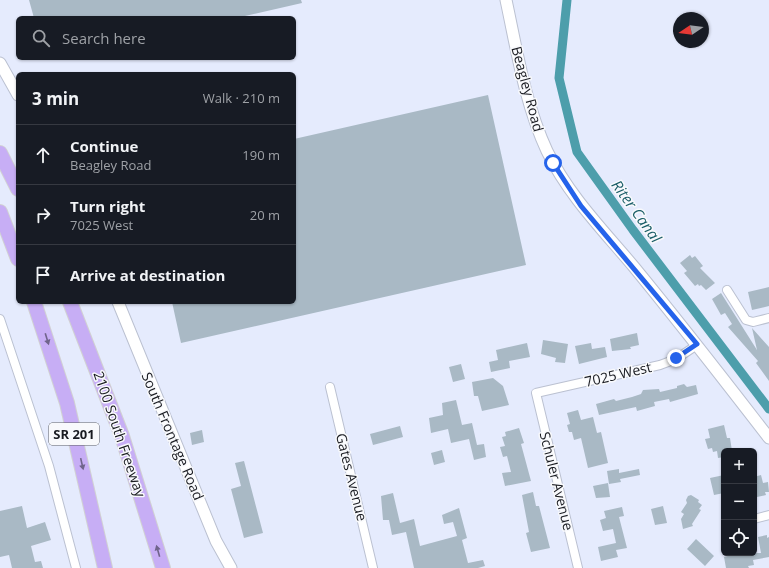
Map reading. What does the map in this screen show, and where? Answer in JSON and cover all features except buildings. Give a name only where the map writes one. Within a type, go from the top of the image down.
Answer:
[{"type":"highway","points":[[0,154],[16,185]]},
{"type":"highway","points":[[0,212],[16,254]]},
{"type":"highway","name":"SR 201","points":[[35,304],[67,403],[105,568]]},
{"type":"highway","name":"2100 South Freeway","points":[[71,304],[120,429],[163,568]]},
{"type":"street","name":"Beagley Road","points":[[506,0],[531,109],[541,138],[557,169],[581,206],[697,344],[769,438]]},
{"type":"street","points":[[0,63],[16,91]]},
{"type":"street","points":[[727,290],[746,320],[753,322],[769,318]]},
{"type":"street","name":"South Frontage Road","points":[[119,304],[216,541],[231,568]]},
{"type":"street","points":[[0,319],[49,466],[76,568]]},
{"type":"street","name":"7025 West","points":[[536,394],[660,365],[676,358],[697,344]]},
{"type":"street","name":"Gates Avenue","points":[[330,387],[373,568]]},
{"type":"street","name":"Schuler Avenue","points":[[536,394],[578,568]]},
{"type":"street","points":[[757,518],[769,515]]},
{"type":"waterway","name":"Riter Canal","points":[[567,0],[559,78],[577,152],[633,230],[769,409]]},
{"type":"route","points":[[553,163],[566,186],[581,206],[697,344],[676,358]]}]
